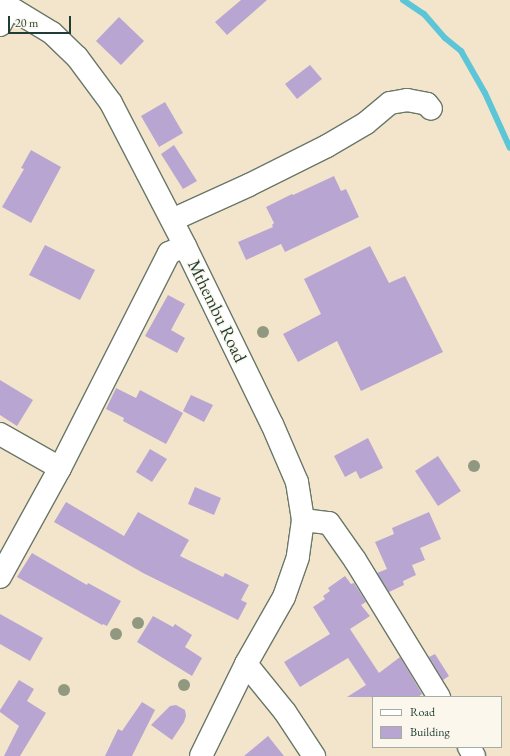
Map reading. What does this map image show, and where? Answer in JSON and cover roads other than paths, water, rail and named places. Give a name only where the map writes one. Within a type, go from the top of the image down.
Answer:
[{"type":"street","name":"Mthembu Road","points":[[3,12],[52,32],[77,57],[111,103],[186,246],[272,424],[297,482],[303,520],[298,557],[284,597],[246,664],[201,756]]},
{"type":"street","points":[[172,220],[249,185],[327,146],[366,123],[390,103],[407,100],[427,104],[431,109]]},
{"type":"street","points":[[0,577],[60,468],[169,253],[186,246]]},
{"type":"street","points":[[0,434],[60,468]]},
{"type":"street","points":[[303,520],[329,523],[355,560],[437,696]]},
{"type":"street","points":[[246,664],[285,712],[314,756]]},
{"type":"waterway","points":[[403,0],[424,14],[445,38],[461,51],[485,93],[510,148]]}]
